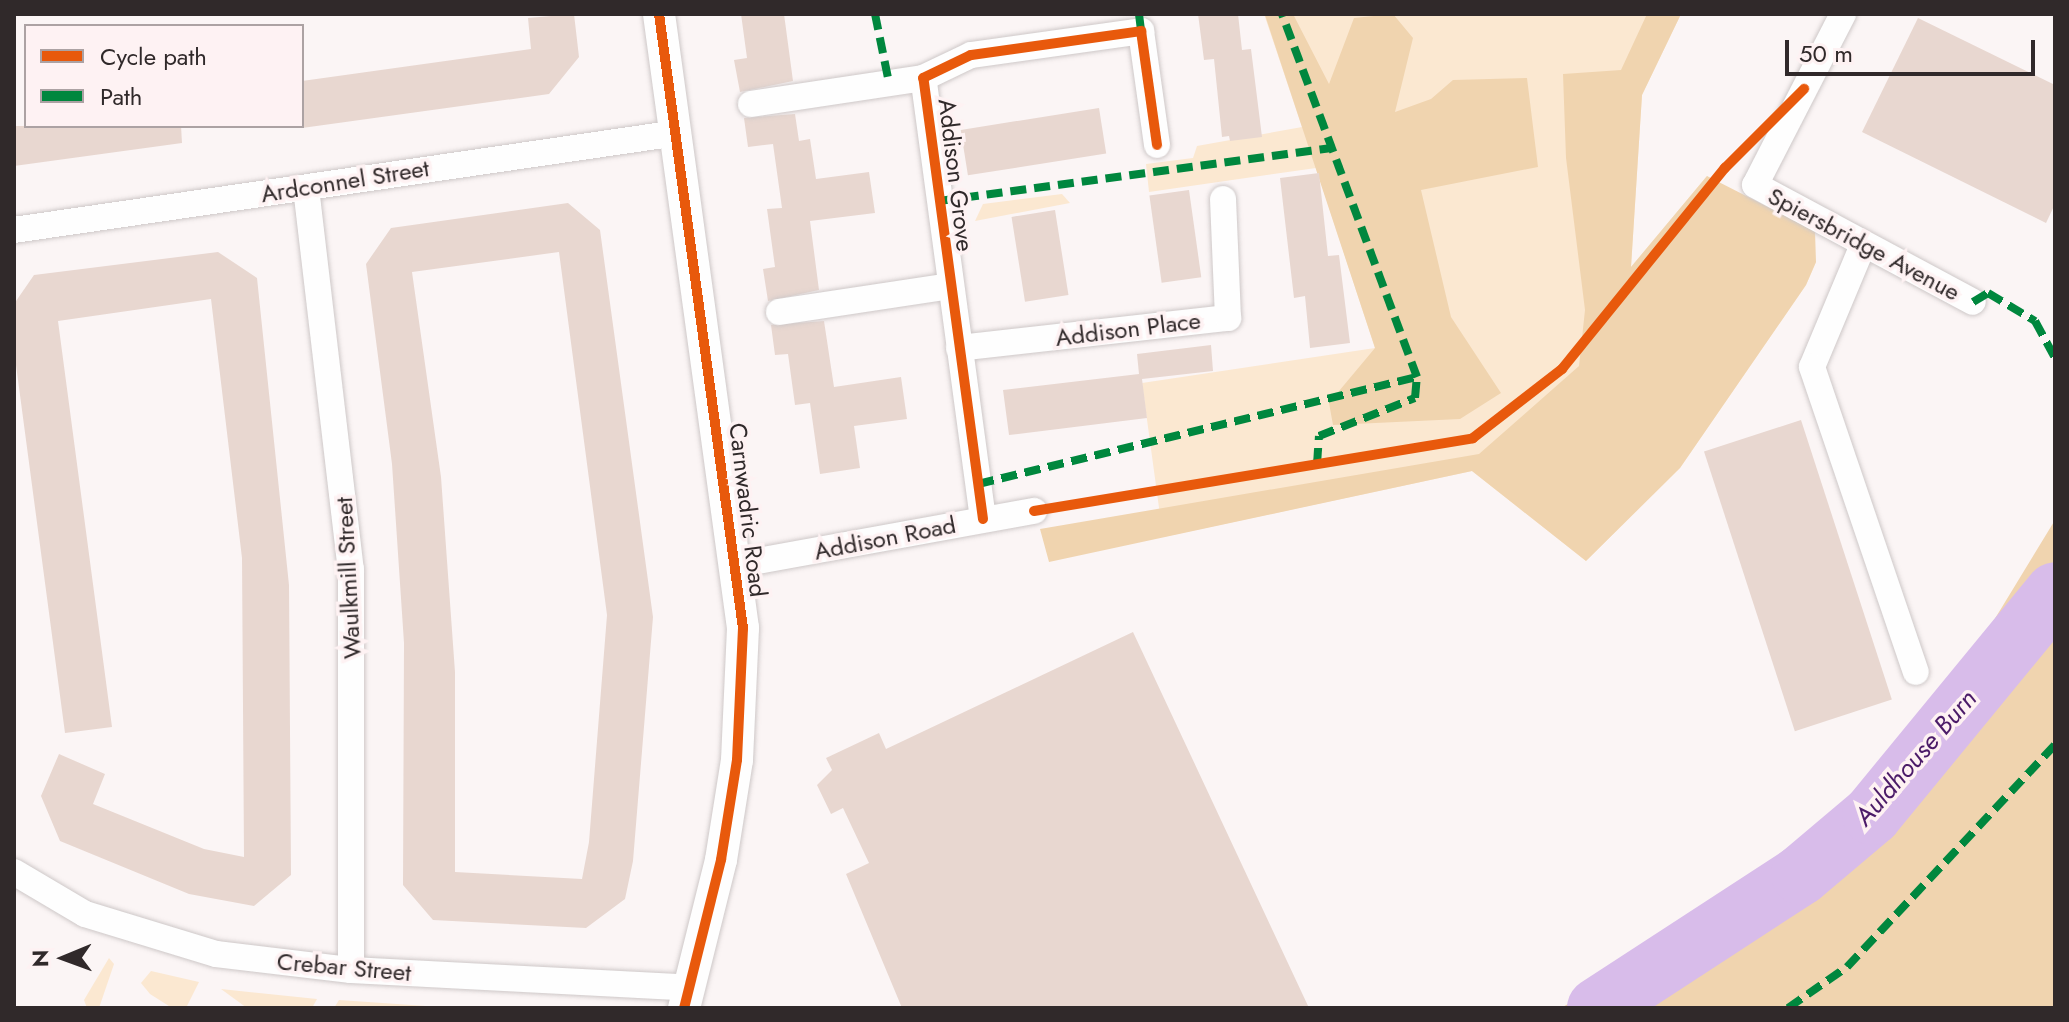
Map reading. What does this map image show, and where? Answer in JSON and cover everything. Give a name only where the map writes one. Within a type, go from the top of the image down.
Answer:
[{"type":"street","name":"Carnwadric Road","points":[[659,14],[743,628],[737,760],[688,998]]},
{"type":"street","name":"Spiersbridge Avenue","points":[[1843,14],[1755,185],[1973,302]]},
{"type":"street","name":"Addison Grove","points":[[983,519],[923,78],[971,55],[1141,31],[1157,145]]},
{"type":"street","points":[[751,104],[923,78]]},
{"type":"street","name":"Ardconnel Street","points":[[14,230],[677,133]]},
{"type":"street","name":"Waulkmill Street","points":[[306,188],[351,569],[351,970]]},
{"type":"street","name":"Addison Place","points":[[959,348],[1228,318],[1223,199]]},
{"type":"street","points":[[1863,245],[1812,367],[1916,672]]},
{"type":"street","points":[[779,312],[950,286]]},
{"type":"street","name":"Addison Road","points":[[736,565],[1034,511]]},
{"type":"street","name":"Crebar Street","points":[[14,872],[85,914],[148,936],[216,954],[351,970],[688,998]]},
{"type":"shaded area","points":[[1264,14],[1681,14],[1642,95],[1631,267],[1707,176],[1816,262],[1806,285],[1680,468],[1586,561],[1472,471],[1163,537],[1142,383],[1375,348],[1316,168],[1149,192],[1146,164],[1193,158],[1197,146],[1302,127]]},
{"type":"shaded area","points":[[1293,14],[1329,84],[1354,18],[1393,14],[1413,38],[1395,112],[1431,99],[1453,80],[1527,78],[1538,167],[1421,190],[1451,317],[1501,393],[1460,419],[1333,425],[1329,403],[1375,348],[1265,15]]},
{"type":"shaded area","points":[[1647,14],[1681,14],[1642,95],[1631,267],[1707,176],[1815,231],[1816,262],[1806,285],[1680,468],[1586,561],[1472,471],[1049,562],[1040,529],[1479,454],[1579,366],[1585,310],[1566,158],[1563,74],[1621,70]]},
{"type":"shaded area","points":[[1062,194],[1070,203],[975,221],[983,204]]},
{"type":"shaded area","points":[[2055,520],[2055,1008],[1561,1008],[1794,874],[1974,653]]},
{"type":"shaded area","points":[[109,958],[114,964],[99,1008],[87,1008],[84,1000]]},
{"type":"shaded area","points":[[151,971],[199,982],[186,1008],[172,1008],[150,994],[141,983]]},
{"type":"shaded area","points":[[221,989],[317,999],[312,1008],[247,1008]]},
{"type":"shaded area","points":[[339,1000],[426,1006],[426,1008],[334,1008]]},
{"type":"building","points":[[574,14],[579,57],[549,94],[304,128],[304,81],[531,49],[528,18]]},
{"type":"building","points":[[741,14],[784,14],[793,81],[740,92],[734,60],[747,58]]},
{"type":"building","points":[[1198,14],[1238,14],[1242,50],[1251,49],[1262,137],[1230,141],[1229,136],[1222,137],[1214,59],[1204,60]]},
{"type":"building","points":[[1918,18],[2055,85],[2055,204],[2046,223],[1862,132]]},
{"type":"building","points":[[1099,108],[1106,153],[968,175],[961,130]]},
{"type":"building","points":[[795,114],[799,141],[810,139],[816,179],[869,172],[875,213],[810,221],[819,290],[768,301],[763,269],[775,267],[767,209],[782,208],[773,144],[748,147],[744,118]]},
{"type":"building","points":[[14,126],[181,128],[182,143],[14,166]]},
{"type":"building","points":[[1319,173],[1328,256],[1339,255],[1350,343],[1310,348],[1305,296],[1294,298],[1280,178]]},
{"type":"building","points":[[1189,190],[1201,277],[1162,283],[1149,196]]},
{"type":"building","points":[[568,203],[600,230],[653,617],[633,861],[625,899],[586,928],[433,920],[403,885],[404,643],[392,464],[366,264],[391,228]],"holes":[[[559,252],[607,615],[589,842],[582,879],[455,872],[455,672],[441,477],[412,272]]]},
{"type":"building","points":[[1055,210],[1068,295],[1025,302],[1012,217]]},
{"type":"building","points":[[218,252],[257,278],[289,585],[291,875],[254,906],[189,894],[60,841],[41,796],[59,754],[105,774],[93,804],[204,849],[244,857],[242,558],[211,299],[58,321],[112,727],[65,733],[14,350],[14,304],[34,275]]},
{"type":"building","points":[[824,321],[834,387],[901,377],[907,419],[854,426],[860,468],[820,474],[810,403],[795,405],[788,354],[775,355],[771,325]]},
{"type":"building","points":[[1211,345],[1213,371],[1142,379],[1147,418],[1009,435],[1003,390],[1139,374],[1137,354]]},
{"type":"building","points":[[1801,420],[1892,700],[1795,731],[1704,452]]},
{"type":"building","points":[[1133,632],[1309,1008],[902,1008],[846,874],[869,863],[843,808],[831,814],[817,785],[832,770],[826,758],[879,733],[886,749]]},
{"type":"waterway","name":"Auldhouse Burn","points":[[1597,1008],[1801,875],[1872,815],[2055,592]]},
{"type":"marked path","points":[[875,14],[889,83]]},
{"type":"marked path","points":[[1139,14],[1141,31]]},
{"type":"marked path","points":[[978,484],[1417,377],[1282,14]]},
{"type":"marked path","points":[[939,201],[1331,148]]},
{"type":"marked path","points":[[1973,302],[1988,293],[2035,321],[2055,358]]},
{"type":"marked path","points":[[1317,464],[1319,436],[1415,398],[1417,377]]},
{"type":"marked path","points":[[1788,1008],[1847,967],[2055,745]]},
{"type":"cycle path","points":[[659,14],[743,628],[737,760],[721,860],[684,1008]]},
{"type":"cycle path","points":[[983,519],[923,78],[971,55],[1141,31],[1157,145]]},
{"type":"cycle path","points":[[1034,511],[1473,438],[1562,369],[1725,168],[1804,89]]}]
